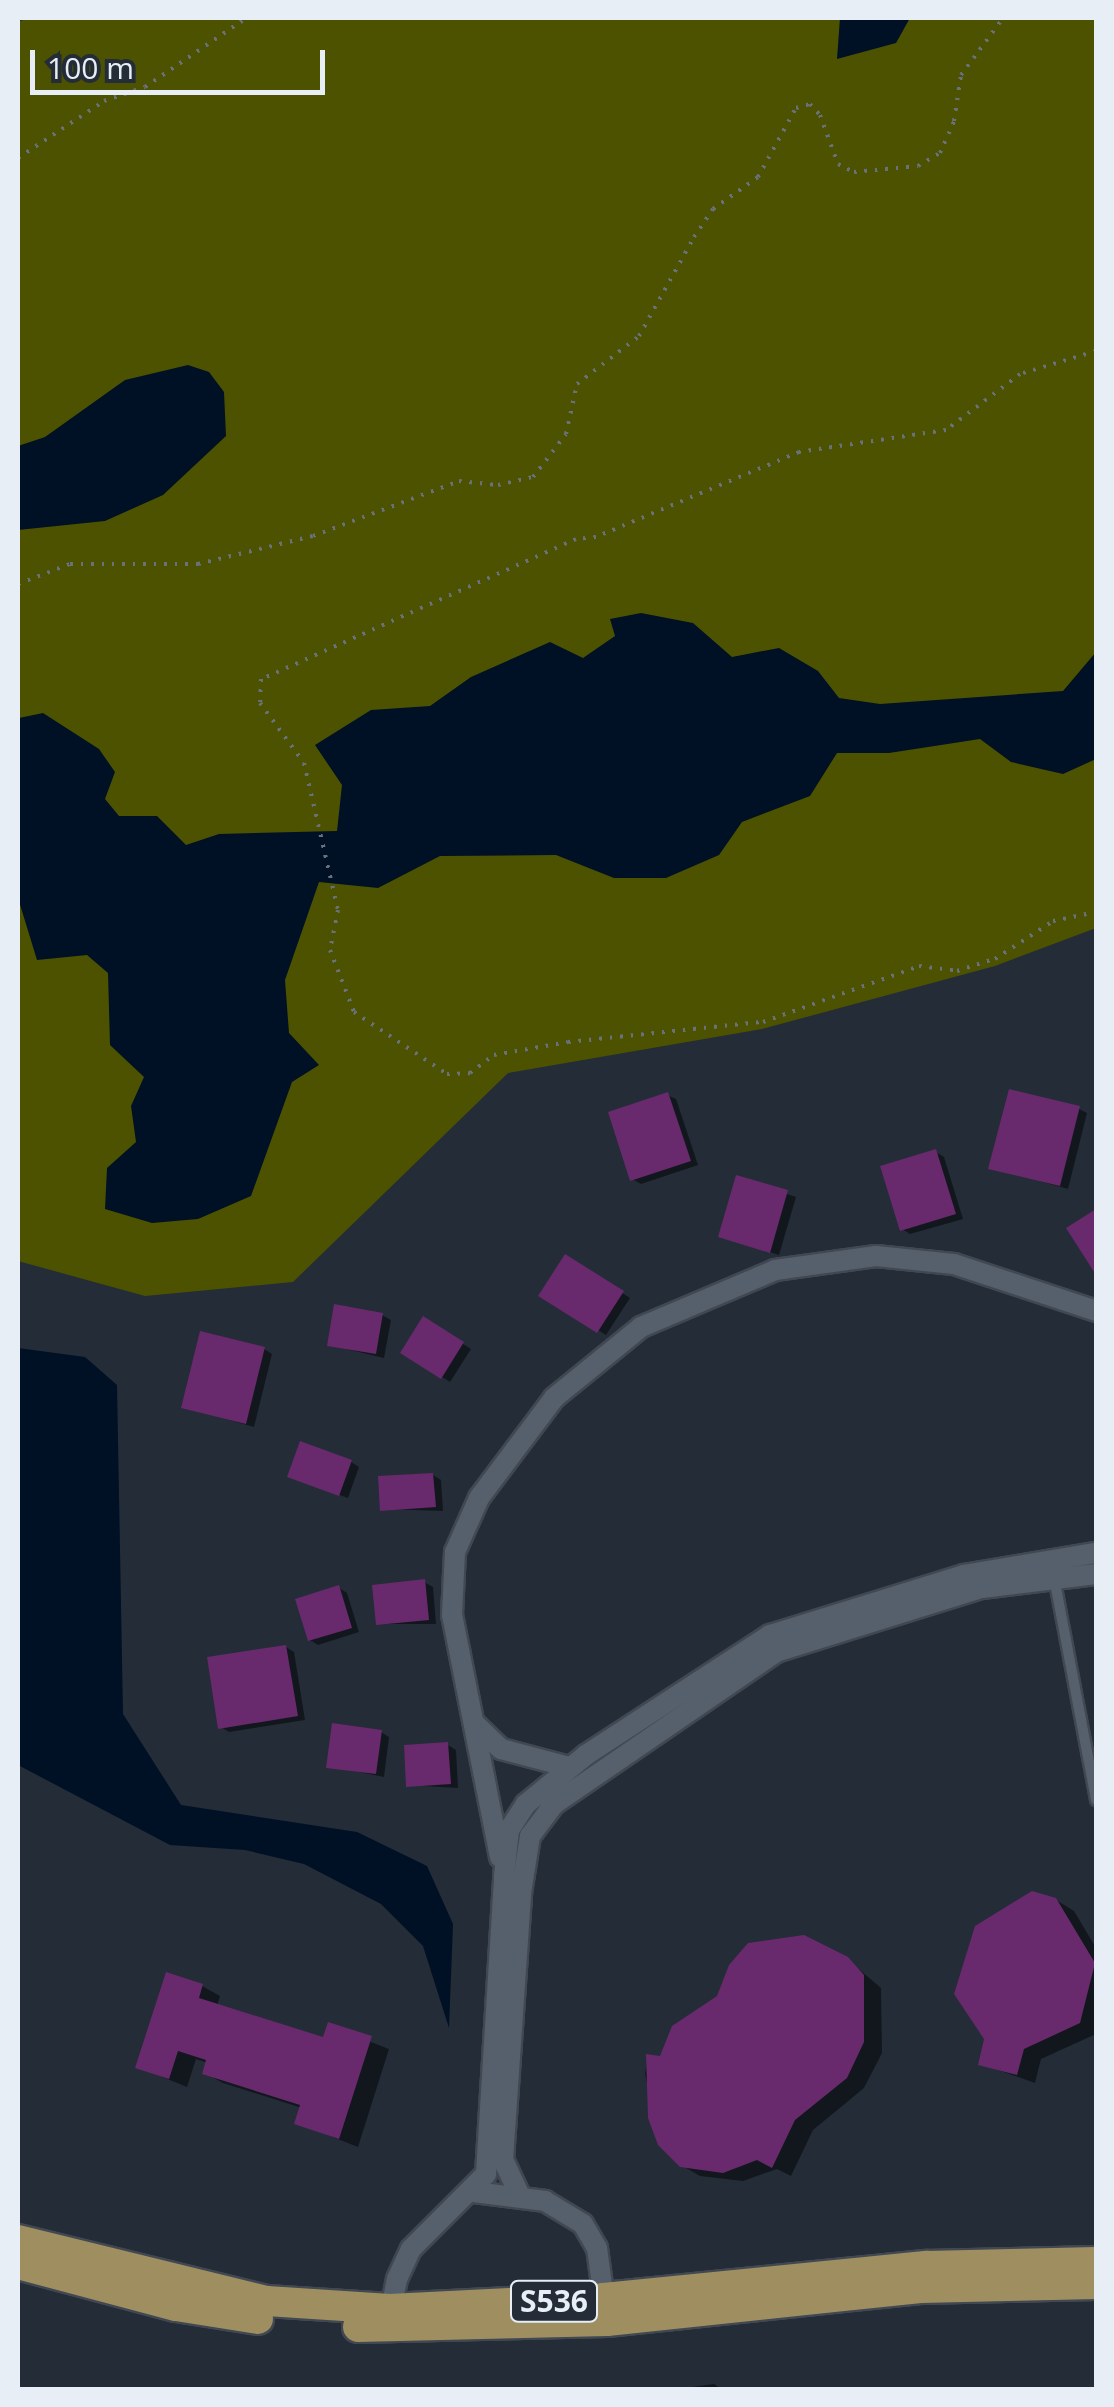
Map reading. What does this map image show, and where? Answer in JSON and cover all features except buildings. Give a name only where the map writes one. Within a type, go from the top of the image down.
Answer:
[{"type":"main road","name":"S536","points":[[18,2240],[266,2302],[389,2319]]},
{"type":"main road","name":"S536","points":[[606,2310],[927,2266],[1096,2262]]},
{"type":"main road","name":"S536","points":[[18,2264],[176,2306],[284,2324],[606,2310],[920,2288],[1096,2284]]},
{"type":"street","points":[[504,1876],[452,1615],[455,1552],[479,1498],[554,1398],[642,1327],[775,1270],[876,1256],[1000,1274],[1096,1311]]},
{"type":"street","points":[[389,2319],[412,2248],[474,2192],[486,2174],[504,1876],[509,1830],[526,1804],[569,1767],[770,1635],[964,1574],[1096,1553]]},
{"type":"street","points":[[520,2196],[503,2160],[521,1893],[530,1836],[554,1804],[776,1652],[982,1588],[1054,1576],[1096,1574]]},
{"type":"street","points":[[474,1723],[501,1748],[569,1767]]},
{"type":"street","points":[[474,2192],[545,2202],[583,2224],[597,2248],[606,2310]]},
{"type":"lane","points":[[1054,1576],[1096,1800]]},
{"type":"path","points":[[18,158],[104,101],[146,87],[246,18]]},
{"type":"path","points":[[18,584],[70,564],[198,564],[313,536],[459,482],[498,485],[533,477],[566,434],[577,384],[639,336],[694,237],[714,209],[758,177],[796,108],[810,104],[820,115],[838,164],[854,172],[918,166],[940,153],[954,122],[961,75],[1003,18]]},
{"type":"path","points":[[1096,351],[1020,374],[946,430],[799,452],[533,557],[262,679],[260,703],[304,763],[335,897],[330,950],[354,1012],[447,1074],[470,1072],[494,1056],[568,1042],[762,1022],[919,966],[957,970],[996,960],[1052,922],[1096,912]]},
{"type":"shaded area","points":[[28,18],[1096,18],[1096,928],[995,966],[762,1029],[508,1073],[293,1282],[145,1296],[18,1261],[18,22]]},
{"type":"water","points":[[840,18],[910,18],[896,43],[837,59]]},
{"type":"water","points":[[188,365],[209,372],[224,392],[226,436],[163,495],[105,521],[18,530],[18,446],[45,437],[125,380]]},
{"type":"water","points":[[641,613],[693,623],[732,657],[779,648],[818,671],[839,698],[880,704],[1063,691],[1096,652],[1096,759],[1063,774],[1011,762],[980,739],[889,753],[837,753],[810,796],[742,822],[719,855],[666,878],[614,878],[556,855],[440,856],[378,888],[319,882],[285,980],[289,1033],[319,1065],[292,1082],[251,1196],[198,1219],[152,1223],[105,1209],[107,1168],[136,1142],[131,1106],[144,1077],[110,1045],[108,973],[87,955],[37,960],[18,898],[19,718],[43,713],[99,749],[115,772],[105,799],[119,816],[157,816],[186,845],[219,834],[337,831],[342,785],[315,745],[371,710],[430,706],[471,677],[550,642],[583,658],[615,636],[610,619]]},
{"type":"water","points":[[18,1348],[85,1357],[117,1385],[123,1714],[181,1805],[357,1832],[427,1866],[453,1924],[449,2028],[423,1946],[381,1904],[304,1864],[245,1850],[170,1845],[18,1765]]}]
